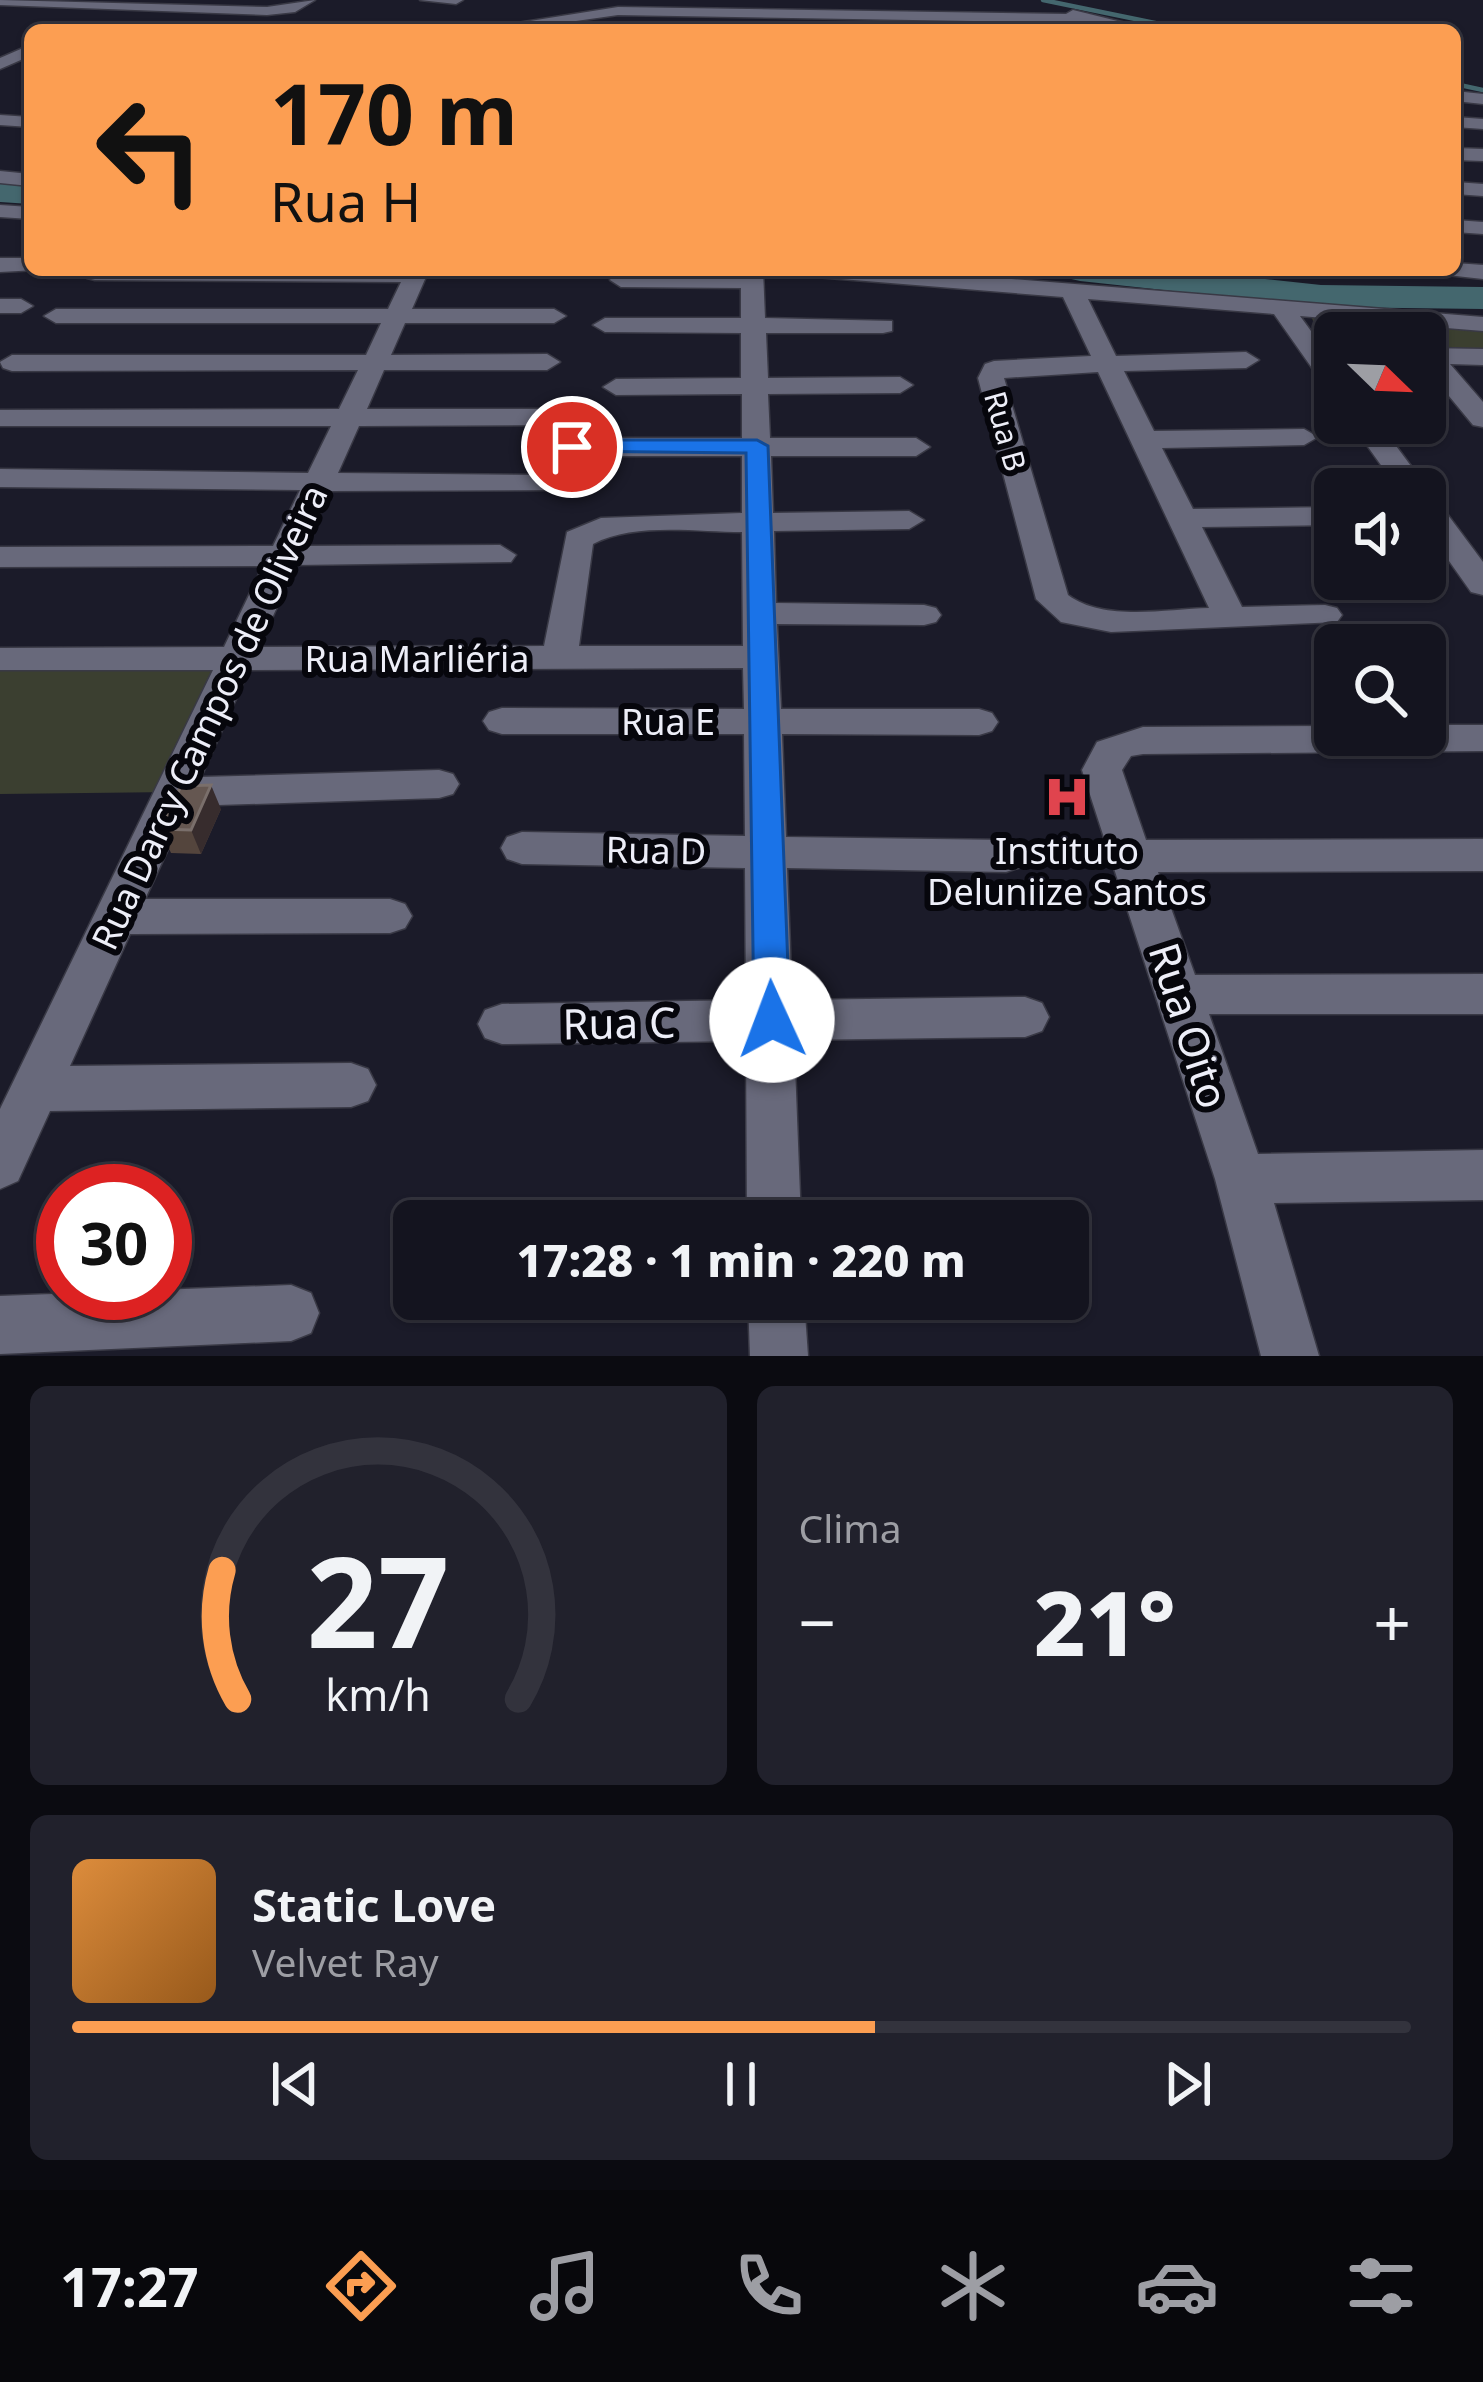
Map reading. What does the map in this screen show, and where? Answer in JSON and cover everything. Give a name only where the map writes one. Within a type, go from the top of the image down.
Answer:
[{"type":"street","points":[[0,1],[267,11],[290,9],[308,0]]},
{"type":"street","points":[[427,0],[456,0]]},
{"type":"street","points":[[618,11],[635,0]]},
{"type":"street","points":[[931,0],[944,18]]},
{"type":"street","points":[[1005,0],[1119,24]]},
{"type":"street","points":[[0,20],[42,2]]},
{"type":"street","points":[[524,24],[618,11],[806,12],[998,24]]},
{"type":"street","points":[[806,12],[806,24]]},
{"type":"street","points":[[1022,24],[1095,19]]},
{"type":"street","points":[[8,362],[93,276]]},
{"type":"street","name":"Rua Darcy Campos de Oliveira","points":[[0,1164],[416,276]]},
{"type":"street","points":[[620,280],[752,276],[774,1200]]},
{"type":"street","points":[[897,276],[1483,325]]},
{"type":"street","points":[[1071,289],[1230,617],[1325,615]]},
{"type":"street","points":[[1282,308],[1314,343]]},
{"type":"street","points":[[56,316],[554,316]]},
{"type":"street","points":[[604,326],[883,326]]},
{"type":"street","points":[[1446,356],[1483,357]]},
{"type":"street","name":"Rua B","points":[[1230,617],[1111,621],[1073,615],[1053,599],[991,372],[1014,366],[1246,360]]},
{"type":"street","points":[[8,362],[547,362]]},
{"type":"street","points":[[1446,377],[1483,419]]},
{"type":"street","points":[[616,387],[900,385]]},
{"type":"street","points":[[0,418],[542,417]]},
{"type":"street","points":[[1144,440],[1304,437]]},
{"type":"street","points":[[572,447],[916,447]]},
{"type":"street","points":[[0,478],[544,484]]},
{"type":"street","points":[[1182,518],[1314,517]]},
{"type":"street","points":[[560,657],[574,546],[601,527],[909,520]]},
{"type":"street","points":[[1446,534],[1483,585]]},
{"type":"street","points":[[0,557],[500,555]]},
{"type":"street","points":[[761,613],[924,615]]},
{"type":"street","name":"Rua Marliéria","points":[[0,659],[762,657]]},
{"type":"street","name":"Rua E","points":[[502,722],[979,722]]},
{"type":"street","name":"Rua Oito","points":[[1290,1356],[1241,1180],[1135,856],[1102,770],[1106,757],[1124,742],[1163,740],[1483,738]]},
{"type":"street","points":[[174,792],[439,784]]},
{"type":"street","name":"Rua D","points":[[522,848],[1006,856]]},
{"type":"street","points":[[1135,856],[1483,855]]},
{"type":"street","points":[[116,917],[391,916]]},
{"type":"street","points":[[1179,995],[1483,994]]},
{"type":"street","name":"Rua C","points":[[502,1024],[1025,1017]]},
{"type":"street","points":[[35,1089],[351,1085]]},
{"type":"street","points":[[1241,1180],[1483,1175]]},
{"type":"street","points":[[0,1325],[291,1313]]},
{"type":"street","points":[[777,1320],[778,1356]]},
{"type":"green space","points":[[1446,327],[1483,330],[1483,350],[1446,349]]},
{"type":"green space","points":[[237,658],[174,792],[0,794],[0,659]]},
{"type":"building","points":[[211,785],[191,830],[160,829],[181,786]]},
{"type":"waterway","points":[[1043,0],[1160,24]]},
{"type":"waterway","points":[[1461,85],[1483,90]]},
{"type":"waterway","points":[[0,192],[24,194]]},
{"type":"waterway","points":[[1136,276],[1321,296],[1483,298]]},
{"type":"place","name":"Instituto Deluniize Santos","points":[[1067,797]]},
{"type":"route","points":[[572,447],[757,446],[772,1020]]}]
